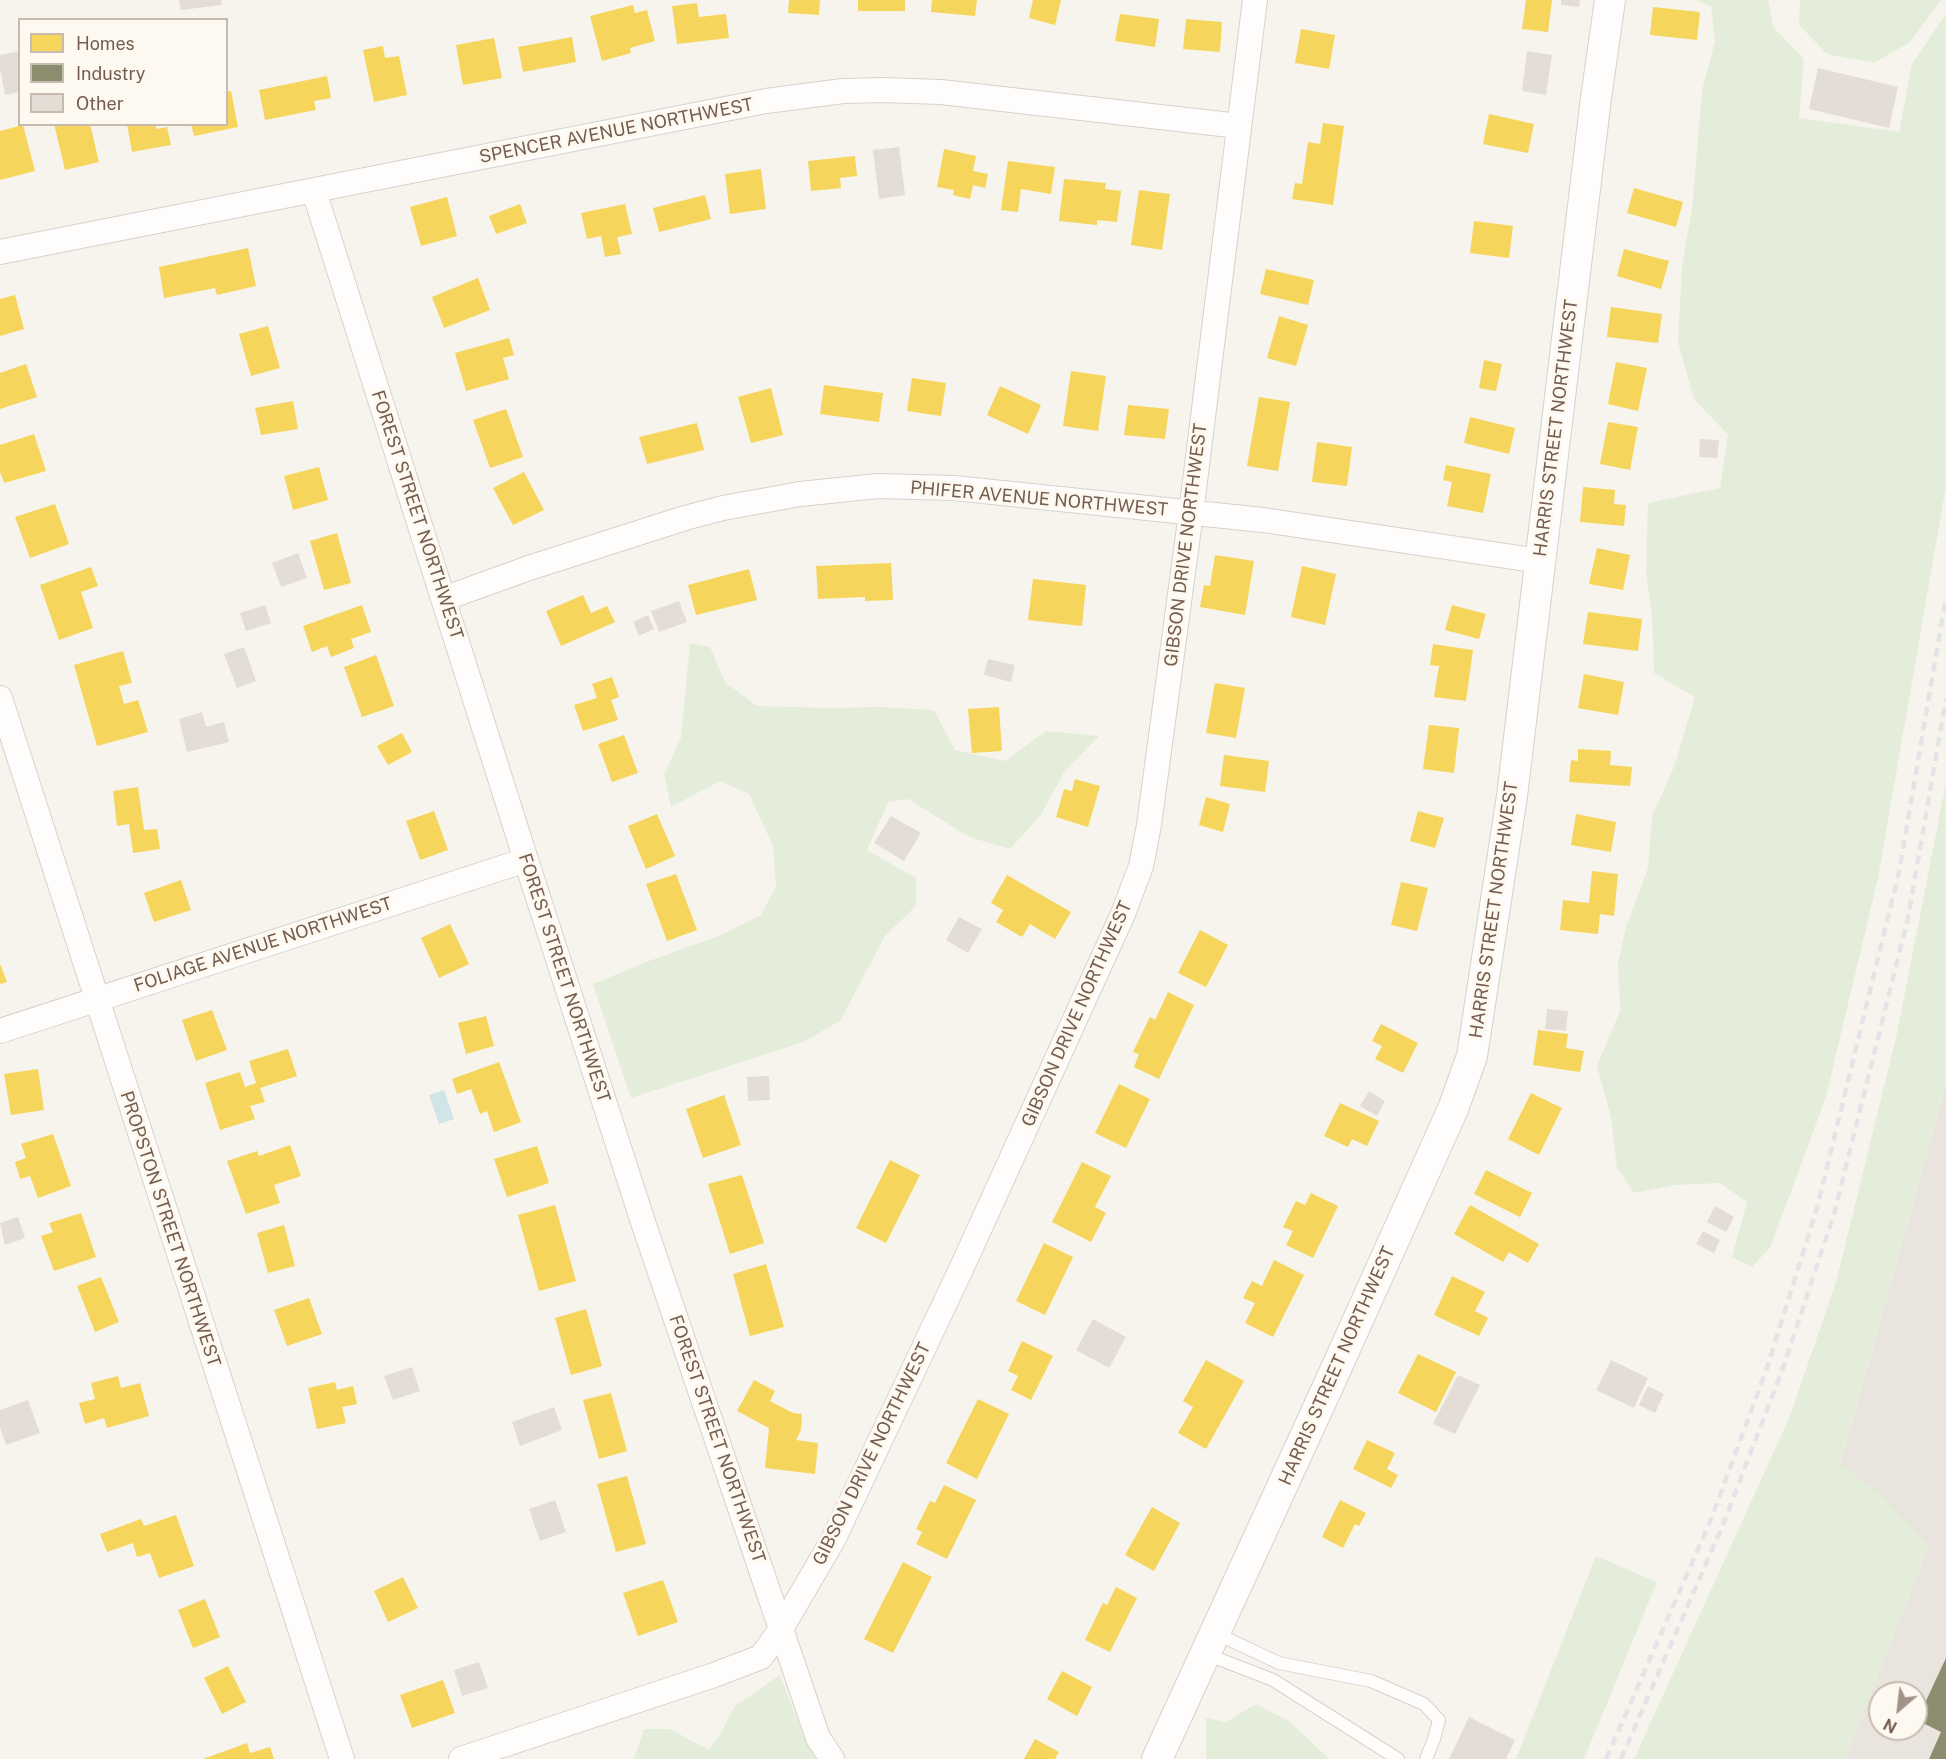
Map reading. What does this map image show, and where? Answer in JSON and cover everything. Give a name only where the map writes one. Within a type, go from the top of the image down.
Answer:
[{"type":"street","name":"GIBSON DRIVE NORTHWEST","points":[[460,1759],[714,1675],[761,1657],[781,1629],[833,1540],[968,1255],[1123,914],[1141,866],[1149,825],[1191,513],[1255,0]]},
{"type":"street","name":"HARRIS STREET NORTHWEST","points":[[1157,1759],[1448,1120],[1472,1056],[1512,796],[1596,98],[1610,0]]},
{"type":"street","name":"SPENCER AVENUE NORTHWEST","points":[[0,252],[766,101],[843,91],[941,92],[1239,126]]},
{"type":"street","name":"FOREST STREET NORTHWEST","points":[[314,191],[644,1225],[818,1738],[832,1759]]},
{"type":"street","name":"PHIFER AVENUE NORTHWEST","points":[[443,599],[529,568],[723,508],[800,494],[878,486],[954,488],[1263,520],[1540,561]]},
{"type":"street","name":"PROPSTON STREET NORTHWEST","points":[[0,698],[342,1759]]},
{"type":"street","name":"FOLIAGE AVENUE NORTHWEST","points":[[0,1031],[526,860]]},
{"type":"lane","points":[[1210,1643],[1280,1663],[1371,1681],[1424,1704],[1439,1720],[1426,1759]]},
{"type":"lane","points":[[1210,1643],[1398,1759]]},
{"type":"lane","points":[[1272,1680],[1280,1663]]},
{"type":"shaded area","points":[[1946,1085],[1946,1759],[1845,1759],[1868,1700],[1868,1741],[1928,1741],[1928,1681],[1876,1681],[1929,1545],[1840,1465]]},
{"type":"shaded area","points":[[444,1090],[454,1119],[439,1124],[429,1095]]},
{"type":"green space","points":[[1696,0],[1768,0],[1773,27],[1804,59],[1799,118],[1899,132],[1912,64],[1946,14],[1946,486],[1878,878],[1826,1097],[1770,1248],[1752,1267],[1732,1257],[1747,1202],[1720,1183],[1674,1185],[1634,1193],[1617,1168],[1611,1117],[1597,1066],[1620,1011],[1618,962],[1626,927],[1648,868],[1652,816],[1674,767],[1695,697],[1654,673],[1652,615],[1646,572],[1648,503],[1720,488],[1728,435],[1694,399],[1678,342],[1682,267],[1692,208],[1702,91],[1715,41],[1711,6]]},
{"type":"green space","points":[[1800,0],[1941,0],[1910,42],[1874,63],[1827,54],[1799,25]]},
{"type":"green space","points":[[690,643],[710,647],[725,682],[757,706],[881,707],[934,710],[955,750],[1005,761],[1046,731],[1099,736],[1064,772],[1041,815],[1010,849],[969,837],[908,799],[888,802],[867,850],[916,878],[916,906],[885,936],[840,1021],[803,1042],[631,1098],[593,984],[719,936],[761,915],[776,886],[773,846],[749,794],[720,781],[671,807],[664,774],[681,738]]},
{"type":"green space","points":[[1946,783],[1946,1085],[1840,1464],[1879,1493],[1929,1545],[1876,1681],[1868,1681],[1868,1700],[1845,1759],[1634,1759],[1790,1416],[1836,1282],[1896,1038]]},
{"type":"green space","points":[[1596,1556],[1657,1582],[1584,1759],[1516,1759]]},
{"type":"green space","points":[[780,1675],[806,1742],[817,1759],[634,1759],[644,1729],[670,1729],[709,1750],[734,1707]]},
{"type":"green space","points":[[1256,1704],[1289,1721],[1329,1759],[1206,1759],[1206,1718],[1226,1722]]},
{"type":"building: Homes","points":[[789,0],[820,0],[819,15],[788,13]]},
{"type":"building: Homes","points":[[858,0],[905,0],[905,11],[858,11]]},
{"type":"building: Homes","points":[[932,0],[977,0],[975,16],[931,12]]},
{"type":"building: Homes","points":[[1033,0],[1061,0],[1055,25],[1029,18]]},
{"type":"building: Homes","points":[[1526,0],[1552,0],[1548,32],[1522,29]]},
{"type":"building: Homes","points":[[697,3],[699,17],[726,14],[729,38],[677,44],[672,6]]},
{"type":"building: Homes","points":[[633,5],[635,13],[647,10],[655,41],[630,48],[631,53],[602,61],[590,16]]},
{"type":"building: Homes","points":[[1653,7],[1700,12],[1697,40],[1650,35]]},
{"type":"building: Homes","points":[[1120,14],[1159,19],[1155,47],[1115,41]]},
{"type":"building: Homes","points":[[1186,19],[1222,22],[1220,52],[1183,49]]},
{"type":"building: Homes","points":[[1301,29],[1335,35],[1329,69],[1295,63]]},
{"type":"building: Homes","points":[[572,37],[576,62],[523,72],[518,47]]},
{"type":"building: Homes","points":[[494,38],[502,78],[463,85],[456,45]]},
{"type":"building: Homes","points":[[383,46],[385,58],[399,56],[407,95],[374,102],[363,50]]},
{"type":"building: Homes","points":[[327,76],[331,98],[314,101],[316,110],[265,120],[259,90]]},
{"type":"building: Homes","points":[[231,91],[238,127],[194,136],[192,126],[228,126],[228,92]]},
{"type":"building: Homes","points":[[1489,114],[1534,124],[1528,153],[1483,144]]},
{"type":"building: Homes","points":[[1323,123],[1344,126],[1333,205],[1292,199],[1295,183],[1302,184],[1308,142],[1320,144]]},
{"type":"building: Homes","points":[[23,126],[35,171],[0,180],[0,131]]},
{"type":"building: Homes","points":[[54,126],[90,126],[99,162],[65,170]]},
{"type":"building: Homes","points":[[127,126],[156,126],[156,129],[167,127],[171,145],[132,152]]},
{"type":"building: Homes","points":[[944,149],[976,156],[973,171],[988,174],[985,188],[973,185],[970,199],[953,195],[954,190],[937,187]]},
{"type":"building: Homes","points":[[855,156],[857,176],[840,178],[841,188],[811,191],[808,161]]},
{"type":"building: Homes","points":[[1008,161],[1055,167],[1051,194],[1021,189],[1018,212],[1001,210]]},
{"type":"building: Homes","points":[[761,169],[766,209],[730,214],[725,174]]},
{"type":"building: Homes","points":[[1064,179],[1106,183],[1105,189],[1121,191],[1117,222],[1097,220],[1097,225],[1059,221]]},
{"type":"building: Homes","points":[[1634,188],[1683,202],[1676,227],[1627,213]]},
{"type":"building: Homes","points":[[1139,190],[1170,194],[1162,250],[1131,245]]},
{"type":"building: Homes","points":[[705,195],[711,219],[659,232],[653,208]]},
{"type":"building: Homes","points":[[447,197],[457,236],[421,246],[410,207]]},
{"type":"building: Homes","points":[[520,204],[527,223],[496,234],[489,216]]},
{"type":"building: Homes","points":[[625,204],[632,234],[617,237],[621,254],[605,257],[601,236],[587,239],[581,213]]},
{"type":"building: Homes","points":[[1474,221],[1513,226],[1509,258],[1470,253]]},
{"type":"building: Homes","points":[[248,248],[256,286],[217,295],[215,288],[164,298],[159,267]]},
{"type":"building: Homes","points":[[1624,249],[1669,261],[1661,289],[1617,276]]},
{"type":"building: Homes","points":[[1266,269],[1314,280],[1308,305],[1260,294]]},
{"type":"building: Homes","points":[[478,278],[490,310],[444,328],[432,297]]},
{"type":"building: Homes","points":[[15,295],[24,329],[0,336],[0,299]]},
{"type":"building: Homes","points":[[1611,307],[1662,314],[1658,343],[1607,337]]},
{"type":"building: Homes","points":[[1279,316],[1308,325],[1296,366],[1267,358]]},
{"type":"building: Homes","points":[[268,326],[280,368],[251,376],[239,334]]},
{"type":"building: Homes","points":[[509,338],[514,355],[503,358],[509,379],[466,391],[455,353]]},
{"type":"building: Homes","points":[[1484,360],[1502,364],[1496,391],[1479,388]]},
{"type":"building: Homes","points":[[1616,362],[1647,368],[1638,411],[1608,404]]},
{"type":"building: Homes","points":[[26,364],[37,397],[0,409],[0,373]]},
{"type":"building: Homes","points":[[1071,371],[1106,376],[1098,431],[1063,426]]},
{"type":"building: Homes","points":[[912,378],[946,383],[941,416],[907,411]]},
{"type":"building: Homes","points":[[824,385],[883,393],[879,422],[820,414]]},
{"type":"building: Homes","points":[[1000,386],[1041,405],[1028,434],[987,415]]},
{"type":"building: Homes","points":[[771,388],[783,435],[751,443],[738,397]]},
{"type":"building: Homes","points":[[1259,397],[1290,402],[1278,471],[1247,466]]},
{"type":"building: Homes","points":[[293,401],[298,429],[261,435],[255,408]]},
{"type":"building: Homes","points":[[1128,405],[1169,409],[1165,439],[1124,435]]},
{"type":"building: Homes","points":[[506,409],[523,457],[490,468],[473,420]]},
{"type":"building: Homes","points":[[1470,417],[1515,428],[1509,454],[1464,443]]},
{"type":"building: Homes","points":[[1608,422],[1638,427],[1630,470],[1600,464]]},
{"type":"building: Homes","points":[[697,423],[704,450],[647,464],[639,437]]},
{"type":"building: Homes","points":[[34,434],[46,471],[4,483],[0,472],[0,445]]},
{"type":"building: Homes","points":[[1317,442],[1352,447],[1347,486],[1312,482]]},
{"type":"building: Homes","points":[[1446,465],[1491,474],[1483,513],[1447,506],[1452,482],[1443,480]]},
{"type":"building: Homes","points":[[319,467],[328,500],[293,510],[284,476]]},
{"type":"building: Homes","points":[[524,472],[544,510],[513,525],[493,488]]},
{"type":"building: Homes","points":[[1583,487],[1615,490],[1614,504],[1626,505],[1624,526],[1580,522]]},
{"type":"building: Homes","points":[[55,504],[69,544],[30,558],[15,517]]},
{"type":"building: Homes","points":[[337,533],[351,583],[324,590],[310,541]]},
{"type":"building: Homes","points":[[1597,548],[1630,555],[1623,590],[1589,584]]},
{"type":"building: Homes","points":[[1215,555],[1254,561],[1245,615],[1200,607],[1204,585],[1210,586]]},
{"type":"building: Homes","points":[[891,563],[893,600],[865,601],[865,597],[818,599],[816,566]]},
{"type":"building: Homes","points":[[1302,566],[1336,574],[1325,625],[1291,617]]},
{"type":"building: Homes","points":[[91,567],[98,586],[81,592],[93,628],[59,640],[40,585]]},
{"type":"building: Homes","points":[[749,569],[757,600],[696,615],[688,585]]},
{"type":"building: Homes","points":[[1033,579],[1086,585],[1082,626],[1028,620]]},
{"type":"building: Homes","points":[[583,595],[591,613],[607,606],[615,622],[561,646],[546,611]]},
{"type":"building: Homes","points":[[362,605],[371,632],[351,639],[354,648],[331,657],[327,646],[312,652],[303,626]]},
{"type":"building: Homes","points":[[1452,605],[1486,614],[1479,639],[1445,630]]},
{"type":"building: Homes","points":[[1588,612],[1642,619],[1638,651],[1583,644]]},
{"type":"building: Homes","points":[[1433,644],[1473,650],[1466,701],[1434,697],[1439,666],[1430,665]]},
{"type":"building: Homes","points":[[123,651],[132,683],[119,686],[124,704],[138,700],[148,732],[97,746],[74,665]]},
{"type":"building: Homes","points":[[376,655],[394,706],[362,717],[344,667]]},
{"type":"building: Homes","points":[[1584,674],[1624,682],[1618,715],[1578,708]]},
{"type":"building: Homes","points":[[612,677],[619,697],[611,700],[618,720],[583,731],[574,705],[597,698],[592,684]]},
{"type":"building: Homes","points":[[1215,683],[1245,688],[1236,738],[1206,733]]},
{"type":"building: Homes","points":[[999,707],[1002,751],[972,753],[968,709]]},
{"type":"building: Homes","points":[[1429,725],[1459,728],[1454,773],[1423,769]]},
{"type":"building: Homes","points":[[402,733],[412,752],[388,765],[377,746]]},
{"type":"building: Homes","points":[[624,735],[638,773],[612,782],[598,744]]},
{"type":"building: Homes","points":[[1578,749],[1611,751],[1610,765],[1632,767],[1630,786],[1569,782],[1571,760],[1578,761]]},
{"type":"building: Homes","points":[[1224,755],[1269,761],[1265,792],[1220,786]]},
{"type":"building: Homes","points":[[1075,779],[1100,786],[1088,827],[1056,817],[1064,789],[1072,791]]},
{"type":"building: Homes","points":[[138,787],[144,830],[157,829],[160,849],[133,853],[129,824],[117,826],[113,791]]},
{"type":"building: Homes","points":[[1206,797],[1230,804],[1223,832],[1199,825]]},
{"type":"building: Homes","points":[[434,811],[448,850],[420,860],[406,821]]},
{"type":"building: Homes","points":[[1418,811],[1444,818],[1435,848],[1410,841]]},
{"type":"building: Homes","points":[[657,814],[675,856],[646,869],[628,826]]},
{"type":"building: Homes","points":[[1576,814],[1616,822],[1611,852],[1571,845]]},
{"type":"building: Homes","points":[[1592,871],[1618,874],[1614,916],[1600,914],[1598,934],[1560,930],[1563,900],[1589,903]]},
{"type":"building: Homes","points":[[676,874],[697,930],[667,941],[646,884]]},
{"type":"building: Homes","points":[[1007,875],[1071,912],[1055,939],[1030,924],[1022,937],[996,922],[1003,910],[991,903]]},
{"type":"building: Homes","points":[[181,880],[191,910],[154,922],[144,893]]},
{"type":"building: Homes","points":[[1401,882],[1428,888],[1417,931],[1391,925]]},
{"type":"building: Homes","points":[[450,924],[469,964],[439,978],[421,938]]},
{"type":"building: Homes","points":[[1200,930],[1228,945],[1206,987],[1178,973]]},
{"type":"building: Homes","points":[[0,964],[7,982],[0,984]]},
{"type":"building: Homes","points":[[1168,992],[1194,1005],[1159,1079],[1134,1067],[1139,1054],[1133,1052],[1150,1017],[1155,1020]]},
{"type":"building: Homes","points":[[212,1010],[227,1050],[196,1061],[182,1020]]},
{"type":"building: Homes","points":[[486,1016],[494,1046],[466,1054],[458,1023]]},
{"type":"building: Homes","points":[[1381,1024],[1418,1043],[1403,1073],[1375,1059],[1382,1046],[1372,1041]]},
{"type":"building: Homes","points":[[1538,1030],[1568,1034],[1566,1048],[1584,1051],[1580,1072],[1533,1065]]},
{"type":"building: Homes","points":[[288,1049],[297,1076],[260,1088],[265,1102],[250,1106],[255,1119],[220,1130],[205,1083],[240,1072],[245,1087],[256,1083],[249,1061]]},
{"type":"building: Homes","points":[[499,1062],[521,1122],[494,1132],[487,1111],[480,1114],[471,1089],[457,1094],[452,1079]]},
{"type":"building: Homes","points":[[38,1069],[44,1110],[11,1115],[4,1074]]},
{"type":"building: Homes","points":[[1119,1084],[1150,1099],[1126,1148],[1095,1133]]},
{"type":"building: Homes","points":[[1531,1093],[1562,1108],[1539,1155],[1508,1139]]},
{"type":"building: Homes","points":[[724,1095],[741,1145],[703,1158],[686,1109]]},
{"type":"building: Homes","points":[[1340,1103],[1379,1121],[1367,1146],[1352,1139],[1348,1147],[1324,1136]]},
{"type":"building: Homes","points":[[53,1134],[71,1186],[38,1198],[30,1176],[20,1179],[15,1162],[26,1158],[21,1144]]},
{"type":"building: Homes","points":[[290,1145],[301,1176],[274,1185],[280,1203],[246,1214],[227,1161],[257,1151],[259,1156]]},
{"type":"building: Homes","points":[[537,1146],[549,1183],[507,1197],[494,1159]]},
{"type":"building: Homes","points":[[890,1160],[920,1175],[886,1243],[856,1228]]},
{"type":"building: Homes","points":[[1082,1162],[1111,1176],[1095,1207],[1106,1213],[1091,1242],[1052,1222]]},
{"type":"building: Homes","points":[[1486,1170],[1532,1193],[1520,1217],[1474,1194]]},
{"type":"building: Homes","points":[[742,1175],[764,1243],[730,1254],[708,1184]]},
{"type":"building: Homes","points":[[1311,1193],[1338,1206],[1313,1258],[1286,1245],[1293,1231],[1283,1227],[1296,1201],[1305,1205]]},
{"type":"building: Homes","points":[[555,1205],[576,1281],[539,1291],[518,1215]]},
{"type":"building: Homes","points":[[1470,1205],[1539,1244],[1528,1263],[1509,1252],[1503,1262],[1454,1234]]},
{"type":"building: Homes","points":[[81,1213],[96,1257],[54,1271],[41,1236],[53,1232],[49,1223]]},
{"type":"building: Homes","points":[[284,1225],[295,1266],[268,1273],[257,1233]]},
{"type":"building: Homes","points":[[1044,1243],[1073,1257],[1045,1315],[1016,1301]]},
{"type":"building: Homes","points":[[1274,1260],[1304,1275],[1273,1337],[1245,1323],[1255,1303],[1243,1298],[1252,1281],[1262,1286]]},
{"type":"building: Homes","points":[[766,1264],[784,1327],[750,1336],[733,1274]]},
{"type":"building: Homes","points":[[1452,1276],[1485,1292],[1475,1311],[1488,1318],[1479,1336],[1434,1315]]},
{"type":"building: Homes","points":[[101,1277],[119,1322],[95,1332],[77,1286]]},
{"type":"building: Homes","points":[[309,1298],[322,1334],[287,1346],[274,1310]]},
{"type":"building: Homes","points":[[586,1309],[602,1366],[571,1375],[555,1318]]},
{"type":"building: Homes","points":[[1022,1341],[1053,1356],[1031,1400],[1011,1390],[1018,1376],[1008,1371]]},
{"type":"building: Homes","points":[[1418,1354],[1456,1372],[1436,1412],[1398,1393]]},
{"type":"building: Homes","points":[[1206,1360],[1244,1381],[1206,1449],[1178,1433],[1193,1407],[1183,1401]]},
{"type":"building: Homes","points":[[118,1376],[121,1388],[140,1383],[149,1416],[107,1428],[104,1418],[85,1424],[79,1403],[95,1399],[91,1383]]},
{"type":"building: Homes","points":[[754,1380],[775,1391],[770,1401],[793,1413],[802,1414],[801,1430],[796,1440],[818,1443],[815,1474],[765,1468],[769,1428],[737,1411]]},
{"type":"building: Homes","points":[[335,1382],[337,1390],[353,1386],[357,1404],[342,1407],[346,1423],[317,1429],[308,1388]]},
{"type":"building: Homes","points":[[611,1393],[627,1451],[599,1459],[583,1400]]},
{"type":"building: Homes","points":[[978,1399],[1009,1414],[977,1479],[946,1463]]},
{"type":"building: Homes","points":[[1367,1440],[1395,1453],[1387,1469],[1398,1475],[1391,1488],[1353,1469]]},
{"type":"building: Homes","points":[[627,1476],[646,1544],[616,1552],[597,1484]]},
{"type":"building: Homes","points":[[944,1485],[976,1500],[947,1559],[916,1544],[922,1532],[916,1529],[930,1501],[935,1503]]},
{"type":"building: Homes","points":[[1340,1500],[1366,1513],[1359,1526],[1355,1524],[1343,1548],[1322,1537]]},
{"type":"building: Homes","points":[[1152,1507],[1180,1523],[1154,1571],[1125,1555]]},
{"type":"building: Homes","points":[[176,1515],[194,1566],[159,1578],[150,1553],[137,1557],[133,1543],[107,1552],[100,1534],[141,1519],[144,1526]]},
{"type":"building: Homes","points":[[903,1562],[932,1577],[893,1653],[864,1639]]},
{"type":"building: Homes","points":[[403,1577],[418,1608],[388,1622],[374,1591]]},
{"type":"building: Homes","points":[[663,1580],[678,1622],[638,1636],[623,1593]]},
{"type":"building: Homes","points":[[1116,1587],[1137,1598],[1110,1652],[1085,1640],[1103,1603],[1107,1605]]},
{"type":"building: Homes","points":[[205,1599],[220,1637],[193,1648],[178,1610]]},
{"type":"building: Homes","points":[[228,1666],[246,1702],[222,1714],[204,1678]]},
{"type":"building: Homes","points":[[1062,1671],[1092,1687],[1077,1716],[1047,1699]]},
{"type":"building: Homes","points":[[443,1680],[455,1713],[412,1728],[400,1695]]},
{"type":"building: Homes","points":[[1035,1739],[1059,1752],[1055,1759],[1024,1759]]},
{"type":"building: Homes","points":[[247,1743],[250,1753],[270,1747],[274,1759],[203,1759]]},
{"type":"building: Industry","points":[[1946,1658],[1946,1759],[1929,1759],[1941,1732],[1928,1726],[1928,1696]]},
{"type":"building: Other","points":[[179,0],[221,0],[222,5],[181,10]]},
{"type":"building: Other","points":[[1561,0],[1580,0],[1579,7],[1561,5]]},
{"type":"building: Other","points":[[18,51],[18,92],[5,95],[0,55]]},
{"type":"building: Other","points":[[1527,51],[1552,55],[1546,95],[1522,91]]},
{"type":"building: Other","points":[[1818,68],[1898,87],[1889,128],[1809,109]]},
{"type":"building: Other","points":[[899,147],[905,195],[879,199],[873,150]]},
{"type":"building: Other","points":[[1700,439],[1719,440],[1717,458],[1699,457]]},
{"type":"building: Other","points":[[298,553],[307,578],[281,587],[272,563]]},
{"type":"building: Other","points":[[679,601],[687,622],[659,632],[651,611]]},
{"type":"building: Other","points":[[265,605],[271,623],[246,631],[240,613]]},
{"type":"building: Other","points":[[648,615],[654,629],[639,636],[633,622]]},
{"type":"building: Other","points":[[244,647],[256,681],[237,688],[224,654]]},
{"type":"building: Other","points":[[988,659],[1015,665],[1011,682],[984,675]]},
{"type":"building: Other","points":[[202,712],[206,727],[224,722],[229,742],[187,752],[179,719]]},
{"type":"building: Other","points":[[891,816],[921,833],[904,861],[874,843]]},
{"type":"building: Other","points":[[959,917],[982,929],[968,953],[946,940]]},
{"type":"building: Other","points":[[1547,1009],[1568,1011],[1566,1031],[1545,1029]]},
{"type":"building: Other","points":[[769,1076],[770,1100],[748,1101],[747,1077]]},
{"type":"building: Other","points":[[1369,1091],[1385,1101],[1377,1116],[1360,1106]]},
{"type":"building: Other","points":[[1715,1206],[1734,1217],[1726,1232],[1707,1222]]},
{"type":"building: Other","points":[[18,1217],[25,1238],[5,1245],[0,1223]]},
{"type":"building: Other","points":[[1703,1231],[1720,1240],[1714,1253],[1696,1244]]},
{"type":"building: Other","points":[[1093,1319],[1126,1337],[1109,1368],[1076,1350]]},
{"type":"building: Other","points":[[1611,1360],[1648,1378],[1634,1408],[1596,1390]]},
{"type":"building: Other","points":[[412,1367],[420,1391],[393,1400],[384,1376]]},
{"type":"building: Other","points":[[1458,1375],[1480,1385],[1455,1434],[1433,1424]]},
{"type":"building: Other","points":[[1648,1386],[1664,1394],[1655,1413],[1639,1405]]},
{"type":"building: Other","points":[[28,1400],[40,1433],[6,1445],[0,1427],[0,1410]]},
{"type":"building: Other","points":[[554,1407],[562,1430],[520,1446],[512,1422]]},
{"type":"building: Other","points":[[555,1500],[566,1532],[540,1541],[529,1509]]},
{"type":"building: Other","points":[[479,1662],[488,1688],[462,1696],[454,1670]]},
{"type":"building: Other","points":[[1469,1717],[1515,1740],[1506,1759],[1449,1759]]},
{"type":"railway","points":[[1606,1759],[1710,1522],[1767,1368],[1817,1208],[1899,872],[1946,597]]},
{"type":"railway","points":[[1621,1759],[1722,1527],[1782,1371],[1834,1214],[1908,918],[1946,699]]}]
